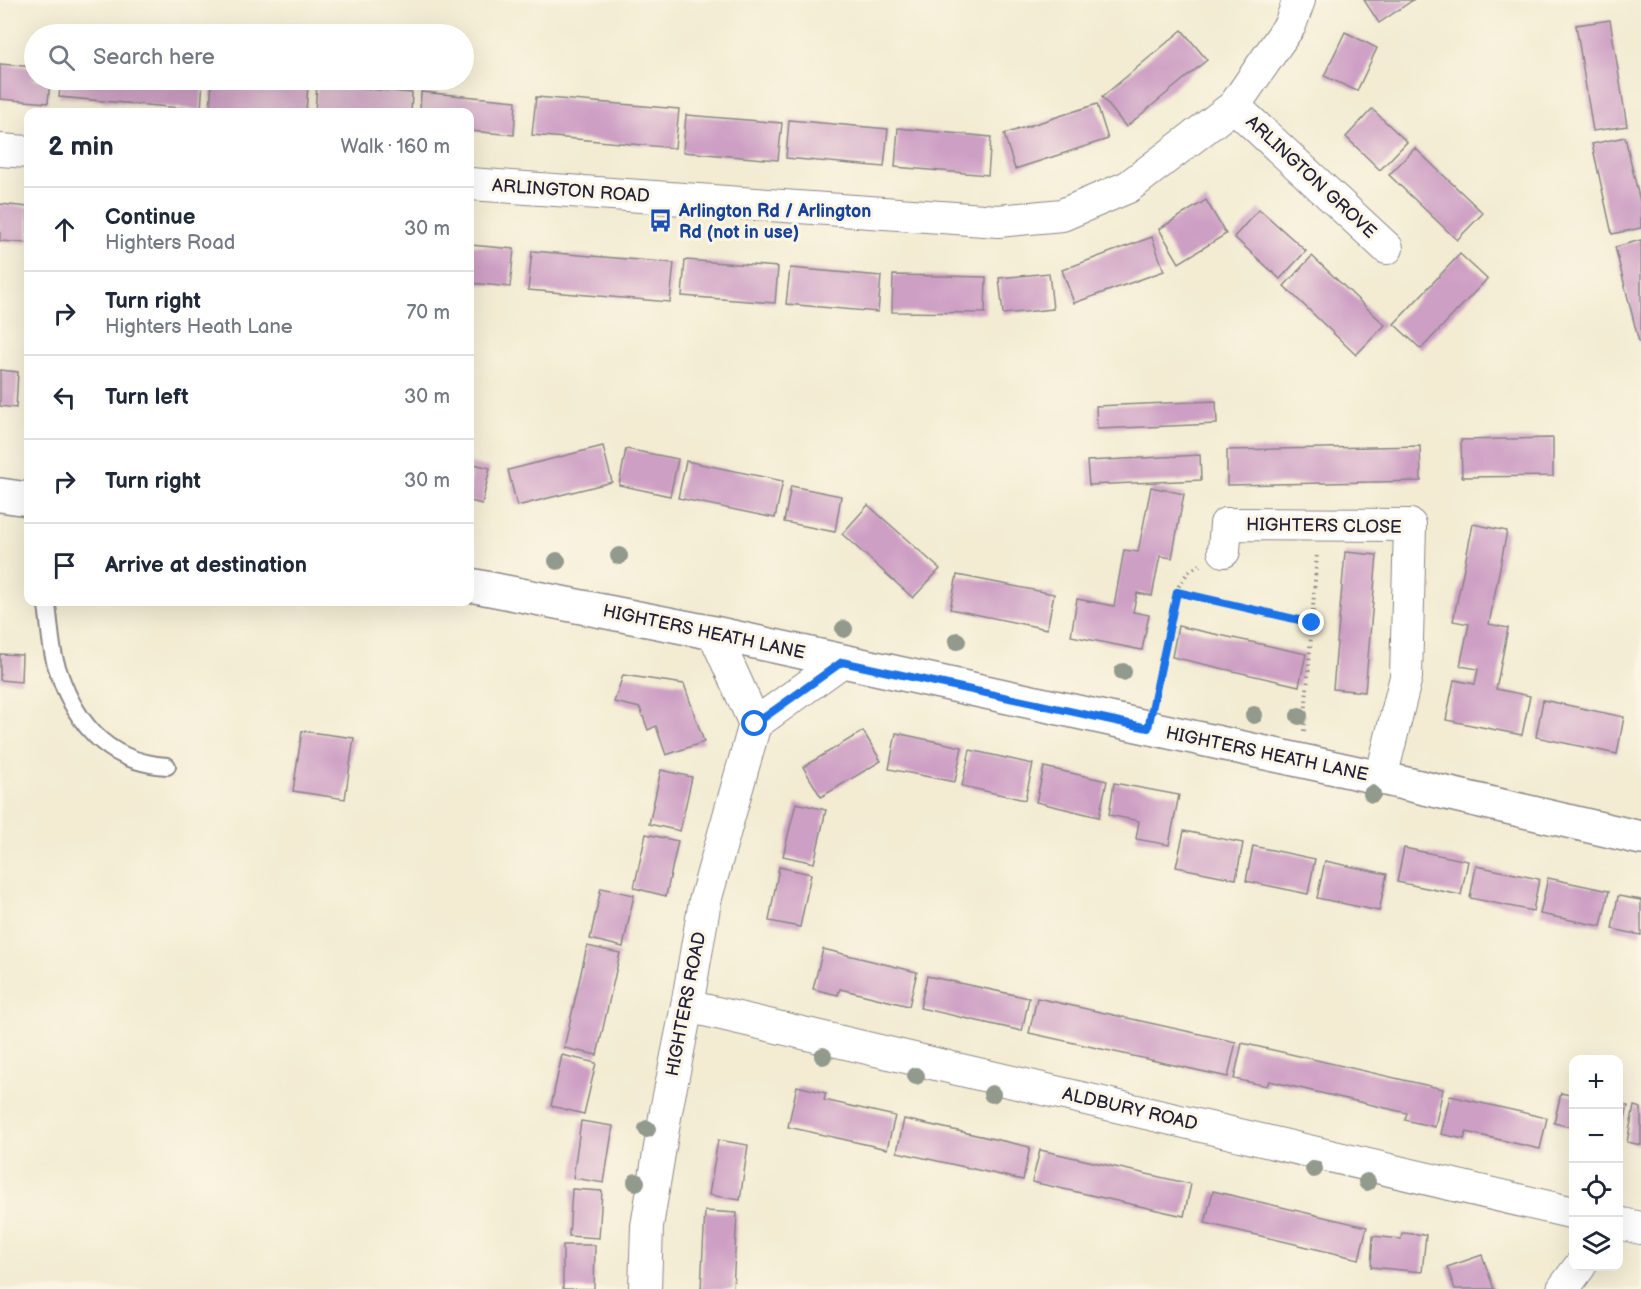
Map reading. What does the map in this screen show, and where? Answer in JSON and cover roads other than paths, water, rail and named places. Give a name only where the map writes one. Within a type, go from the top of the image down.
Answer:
[{"type":"street","name":"ARLINGTON ROAD","points":[[474,184],[998,221],[1062,215],[1128,187],[1234,106],[1290,25],[1299,0]]},
{"type":"street","name":"ARLINGTON GROVE","points":[[1234,106],[1388,248]]},
{"type":"street","points":[[0,150],[24,152]]},
{"type":"street","points":[[0,495],[24,498]]},
{"type":"street","name":"HIGHTERS CLOSE","points":[[1224,551],[1226,524],[1410,525],[1406,677],[1381,778]]},
{"type":"street","name":"HIGHTERS HEATH LANE","points":[[474,586],[714,633],[1381,778],[1641,838]]},
{"type":"street","points":[[714,633],[755,724],[842,662]]},
{"type":"street","name":"HIGHTERS ROAD","points":[[645,1289],[647,1226],[705,901],[755,724]]},
{"type":"street","name":"ALDBURY ROAD","points":[[687,1006],[1569,1211]]},
{"type":"street","points":[[1623,1224],[1641,1228]]},
{"type":"street","points":[[1563,1289],[1576,1271]]},
{"type":"lane","points":[[47,606],[55,659],[72,706],[103,743],[130,759],[167,766]]},
{"type":"place","name":"Arlington Rd / Arlington Rd (not in use)","points":[[661,221]]}]
